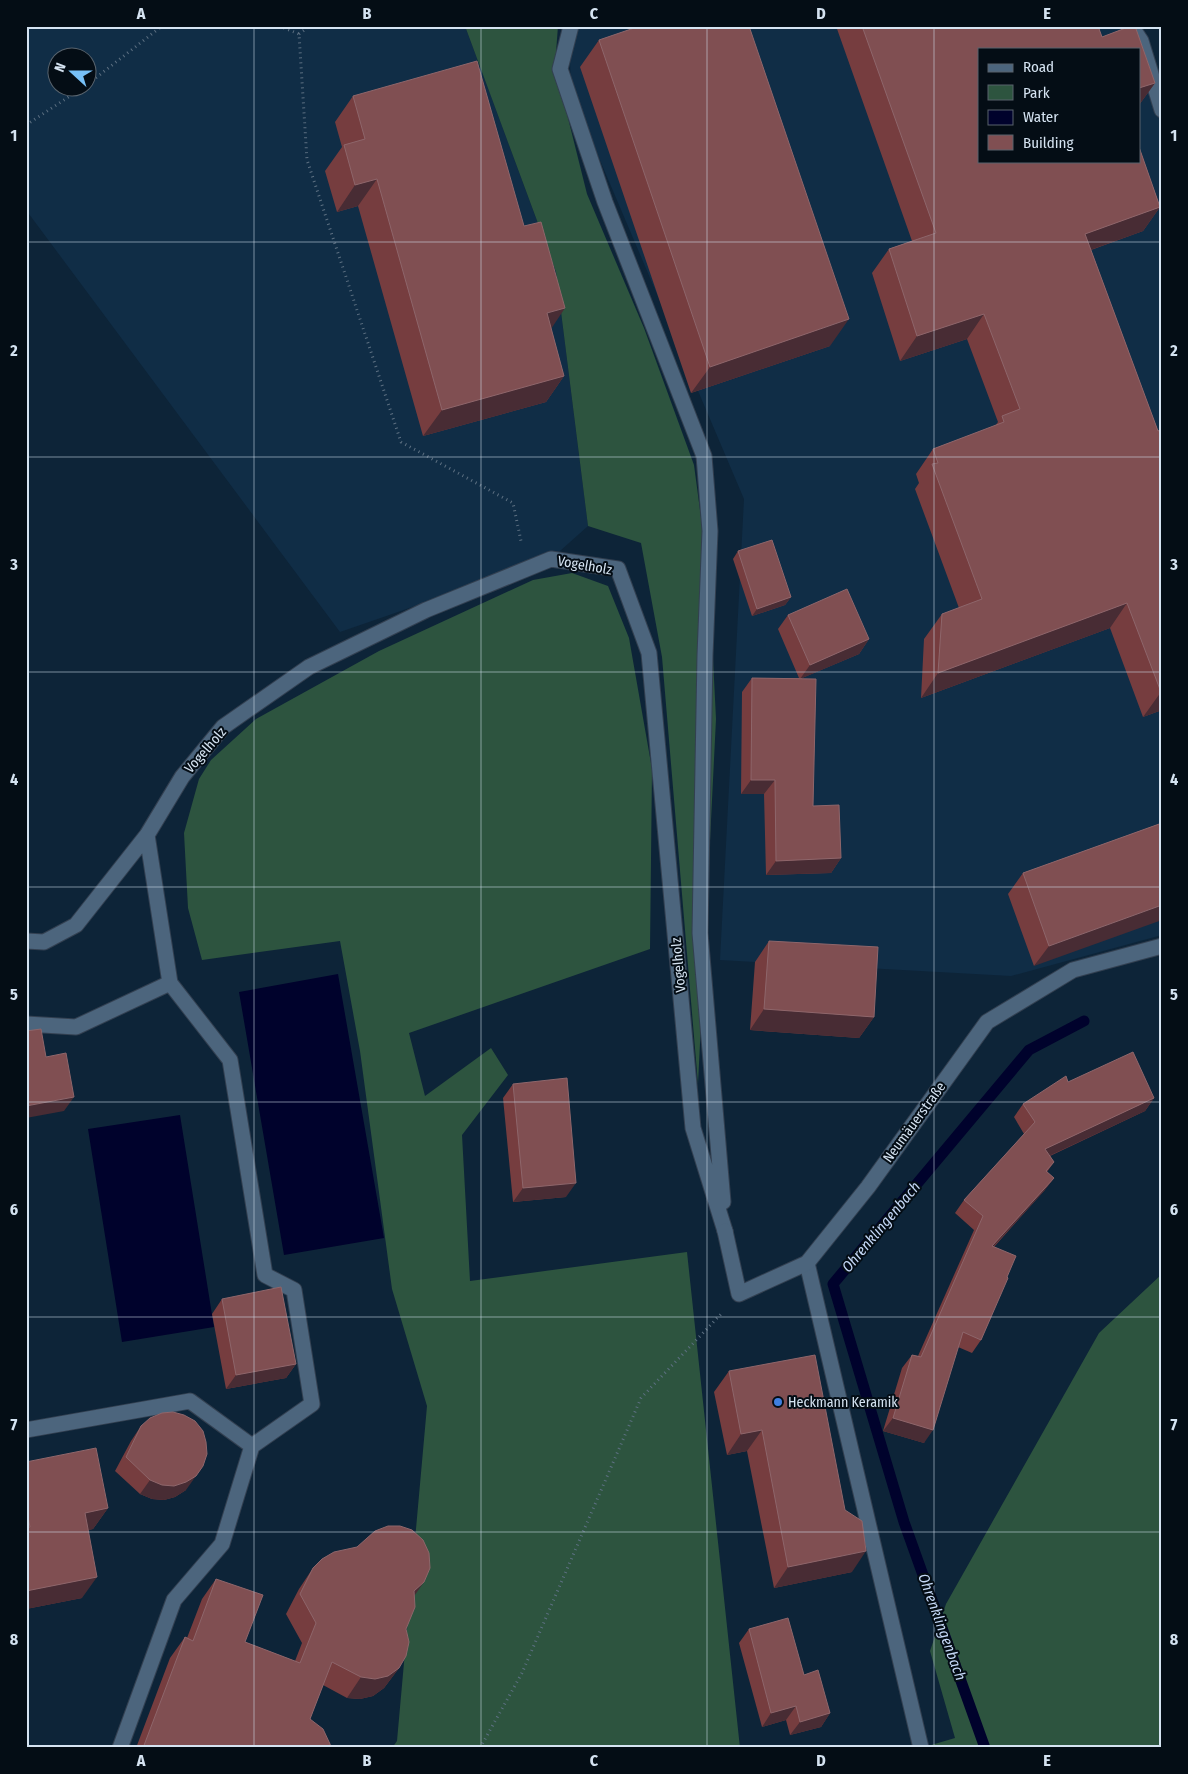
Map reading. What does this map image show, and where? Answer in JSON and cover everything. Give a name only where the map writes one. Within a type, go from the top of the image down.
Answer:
[{"type":"street","points":[[571,26],[560,70],[605,202],[704,456],[710,531],[705,655],[700,933],[725,1231],[739,1294]]},
{"type":"street","points":[[1131,26],[1141,34],[1162,110]]},
{"type":"street","name":"Vogelholz","points":[[26,942],[44,942],[76,925],[147,835],[182,777],[223,727],[309,667],[426,610],[551,559],[618,569],[649,653],[693,1128],[725,1231]]},
{"type":"street","points":[[120,1748],[174,1600],[222,1544],[252,1446],[312,1404],[294,1290],[265,1275],[230,1060],[170,983],[147,835]]},
{"type":"street","name":"Neumäuerstraße","points":[[739,1294],[807,1263],[868,1187],[987,1022],[1073,970],[1162,946]]},
{"type":"street","points":[[26,1024],[76,1027],[170,983]]},
{"type":"street","points":[[807,1263],[921,1748]]},
{"type":"street","points":[[26,1430],[190,1401],[252,1446]]},
{"type":"path","points":[[98,76],[162,26]]},
{"type":"path","points":[[279,26],[299,34]]},
{"type":"path","points":[[299,34],[310,26]]},
{"type":"path","points":[[299,34],[307,160],[402,442],[513,503],[527,569]]},
{"type":"path","points":[[26,124],[66,98]]},
{"type":"path","points":[[480,1748],[522,1673],[641,1398],[739,1294]]},
{"type":"shaded area","points":[[26,26],[465,26],[556,272],[588,526],[551,559],[340,632],[26,210]]},
{"type":"shaded area","points":[[569,26],[1138,26],[1162,100],[1162,935],[1011,976],[720,960],[744,499],[571,92]]},
{"type":"green space","points":[[465,26],[558,26],[555,66],[587,194],[644,328],[694,465],[709,578],[716,719],[698,1084],[662,657],[641,543],[588,526],[556,272]]},
{"type":"green space","points":[[572,573],[608,586],[629,638],[652,769],[650,949],[409,1033],[425,1096],[491,1048],[508,1075],[462,1135],[470,1281],[687,1252],[740,1748],[392,1748],[397,1741],[427,1406],[392,1289],[360,1051],[340,941],[202,960],[188,908],[184,833],[199,779],[211,760],[256,719],[379,651],[533,580]]},
{"type":"green space","points":[[1162,1274],[1162,1748],[921,1748],[955,1738],[930,1651],[946,1604],[1099,1333]]},
{"type":"water","points":[[338,974],[384,1238],[284,1255],[239,992]]},
{"type":"water","points":[[180,1115],[214,1327],[122,1342],[88,1129]]},
{"type":"building","points":[[640,26],[749,26],[849,319],[710,367],[599,40]]},
{"type":"building","points":[[862,26],[1098,26],[1102,37],[1135,26],[1155,83],[1140,88],[1140,48],[978,48],[978,162],[1140,162],[1140,150],[1160,207],[1085,234],[1158,431],[1162,429],[1161,692],[1127,603],[938,673],[942,614],[982,599],[932,464],[938,463],[933,449],[1004,422],[1002,416],[1020,409],[984,314],[917,336],[889,249],[936,233]]},
{"type":"building","points":[[477,61],[524,226],[541,222],[565,308],[547,313],[564,376],[442,410],[377,179],[355,185],[344,145],[365,139],[353,96]]},
{"type":"building","points":[[772,540],[791,597],[757,609],[738,551]]},
{"type":"building","points":[[847,589],[869,639],[810,665],[788,615]]},
{"type":"building","points":[[752,678],[816,679],[813,806],[839,805],[841,858],[776,861],[775,780],[751,780]]},
{"type":"building","points":[[1162,823],[1162,905],[1049,946],[1023,873]]},
{"type":"building","points":[[769,941],[878,947],[874,1017],[764,1009]]},
{"type":"building","points":[[41,1029],[46,1057],[66,1053],[74,1097],[26,1106],[26,1031]]},
{"type":"building","points":[[1133,1052],[1154,1098],[1045,1149],[1054,1162],[1046,1171],[1054,1178],[992,1246],[1016,1256],[981,1340],[963,1332],[933,1430],[893,1418],[912,1355],[921,1357],[983,1216],[964,1200],[1035,1122],[1023,1104],[1066,1076],[1068,1082]]},
{"type":"building","points":[[567,1078],[576,1183],[523,1188],[513,1084]]},
{"type":"building","points":[[281,1287],[296,1364],[236,1375],[222,1299]]},
{"type":"building","points":[[815,1355],[845,1510],[862,1521],[866,1551],[788,1567],[762,1430],[741,1434],[729,1371]]},
{"type":"building","points":[[173,1412],[195,1421],[203,1431],[207,1454],[203,1466],[196,1476],[174,1486],[162,1485],[150,1480],[126,1457],[141,1426],[150,1418],[162,1413]]},
{"type":"building","points":[[96,1448],[108,1508],[85,1513],[97,1577],[26,1591],[26,1528],[30,1527],[26,1506],[26,1462]]},
{"type":"building","points":[[388,1526],[400,1526],[412,1530],[423,1540],[429,1553],[430,1568],[424,1582],[414,1591],[415,1607],[406,1629],[409,1642],[406,1656],[399,1668],[388,1676],[375,1679],[361,1677],[332,1662],[310,1719],[323,1729],[331,1748],[143,1748],[185,1637],[193,1641],[216,1579],[263,1595],[245,1642],[300,1663],[316,1623],[300,1594],[313,1568],[322,1559],[334,1552],[357,1547],[375,1531]]},
{"type":"building","points":[[788,1618],[804,1675],[818,1670],[830,1713],[800,1722],[796,1706],[771,1713],[749,1629]]},
{"type":"waterway","name":"Ohrenklingenbach","points":[[985,1748],[904,1522],[833,1284],[1029,1050],[1084,1021]]},
{"type":"place","name":"Heckmann Keramik","points":[[778,1402]]}]
